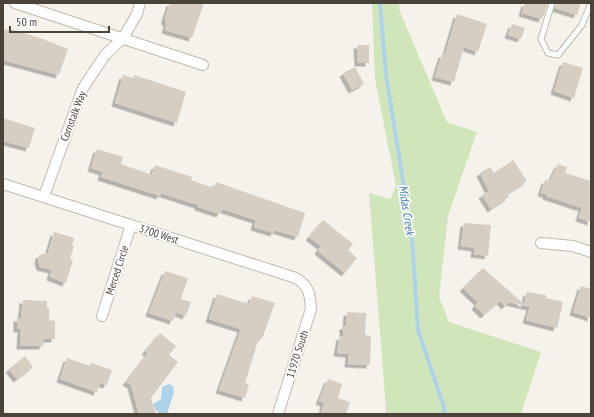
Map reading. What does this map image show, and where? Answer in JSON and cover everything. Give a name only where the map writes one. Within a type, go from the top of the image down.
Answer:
[{"type":"street","points":[[15,3],[203,65]]},
{"type":"street","name":"Cornstalk Way","points":[[44,196],[83,88],[105,55],[123,38],[137,14],[140,3]]},
{"type":"street","name":"3700 West","points":[[3,184],[296,278],[305,284],[310,293]]},
{"type":"street","name":"Merced Circle","points":[[102,316],[131,225]]},
{"type":"street","points":[[541,244],[573,246],[591,252]]},
{"type":"street","name":"11970 South","points":[[278,414],[311,309],[310,293]]},
{"type":"lane","points":[[552,3],[541,39],[548,52],[558,55],[582,25],[591,3]]},
{"type":"green space","points":[[372,3],[399,3],[400,12],[447,122],[477,132],[448,216],[439,297],[449,322],[541,352],[521,414],[385,414],[386,409],[369,193],[390,199],[396,186],[375,79]]},
{"type":"water","points":[[169,384],[173,386],[174,392],[167,414],[161,414],[156,411],[153,404],[161,399],[162,387]]},
{"type":"building","points":[[170,3],[204,3],[192,38],[165,30],[167,23],[165,22],[165,18]]},
{"type":"building","points":[[525,3],[548,3],[542,19],[522,13]]},
{"type":"building","points":[[556,3],[581,3],[577,15],[555,8]]},
{"type":"building","points":[[457,14],[487,24],[478,52],[464,47],[454,82],[435,77],[442,54],[445,55]]},
{"type":"building","points":[[512,24],[525,28],[521,39],[508,35]]},
{"type":"building","points":[[5,29],[11,31],[11,29],[40,38],[68,49],[59,75],[3,60],[3,35]]},
{"type":"building","points":[[357,45],[369,45],[369,63],[358,63]]},
{"type":"building","points":[[563,62],[583,68],[574,98],[554,91]]},
{"type":"building","points":[[355,67],[364,84],[352,90],[343,73]]},
{"type":"building","points":[[123,75],[133,78],[134,75],[186,92],[177,123],[115,103]]},
{"type":"building","points":[[3,118],[35,128],[29,148],[3,141]]},
{"type":"building","points":[[97,149],[123,157],[121,164],[152,175],[155,165],[192,177],[191,180],[214,188],[216,182],[305,213],[298,237],[275,230],[274,233],[254,227],[256,220],[222,209],[220,214],[161,193],[160,196],[101,177],[103,172],[91,168]]},
{"type":"building","points":[[513,160],[527,181],[507,194],[509,197],[491,209],[482,195],[489,191],[480,173],[490,167],[494,173]]},
{"type":"building","points":[[558,164],[567,167],[565,173],[591,181],[591,222],[579,218],[582,208],[541,193],[545,180],[550,181]]},
{"type":"building","points":[[323,220],[353,244],[348,250],[357,258],[345,273],[318,251],[321,246],[309,237]]},
{"type":"building","points":[[464,223],[491,225],[488,256],[474,254],[475,248],[461,246]]},
{"type":"building","points":[[54,232],[74,238],[72,246],[74,246],[70,259],[73,260],[66,283],[50,277],[52,270],[40,267],[38,260],[39,255],[48,253]]},
{"type":"building","points":[[483,268],[524,304],[527,292],[546,295],[546,298],[563,302],[557,328],[526,320],[530,307],[509,302],[505,306],[500,301],[484,315],[475,306],[478,302],[463,288]]},
{"type":"building","points":[[165,271],[188,278],[181,299],[191,302],[186,316],[176,312],[173,321],[149,313]]},
{"type":"building","points":[[581,286],[591,289],[591,318],[573,312]]},
{"type":"building","points":[[217,294],[249,304],[252,296],[275,303],[262,339],[260,339],[257,344],[245,383],[249,384],[245,398],[219,390],[241,329],[209,319]]},
{"type":"building","points":[[23,300],[47,301],[47,308],[49,308],[49,320],[55,321],[55,339],[44,339],[43,346],[20,346],[21,329],[17,329],[17,318],[21,318]]},
{"type":"building","points":[[347,312],[366,313],[365,335],[371,336],[370,365],[348,364],[349,354],[337,353],[340,336],[343,337],[343,326],[346,326]]},
{"type":"building","points":[[160,333],[176,346],[169,355],[178,362],[151,398],[156,414],[139,414],[131,385],[126,382],[148,353],[145,351]]},
{"type":"building","points":[[25,356],[33,367],[17,379],[9,369]]},
{"type":"building","points":[[67,358],[90,366],[91,363],[112,370],[107,385],[100,383],[97,392],[60,379]]},
{"type":"building","points":[[328,379],[342,384],[338,398],[350,402],[346,414],[321,414],[324,403],[319,401]]},
{"type":"waterway","name":"Midas Creek","points":[[380,3],[386,75],[412,237],[418,330],[445,414]]}]
